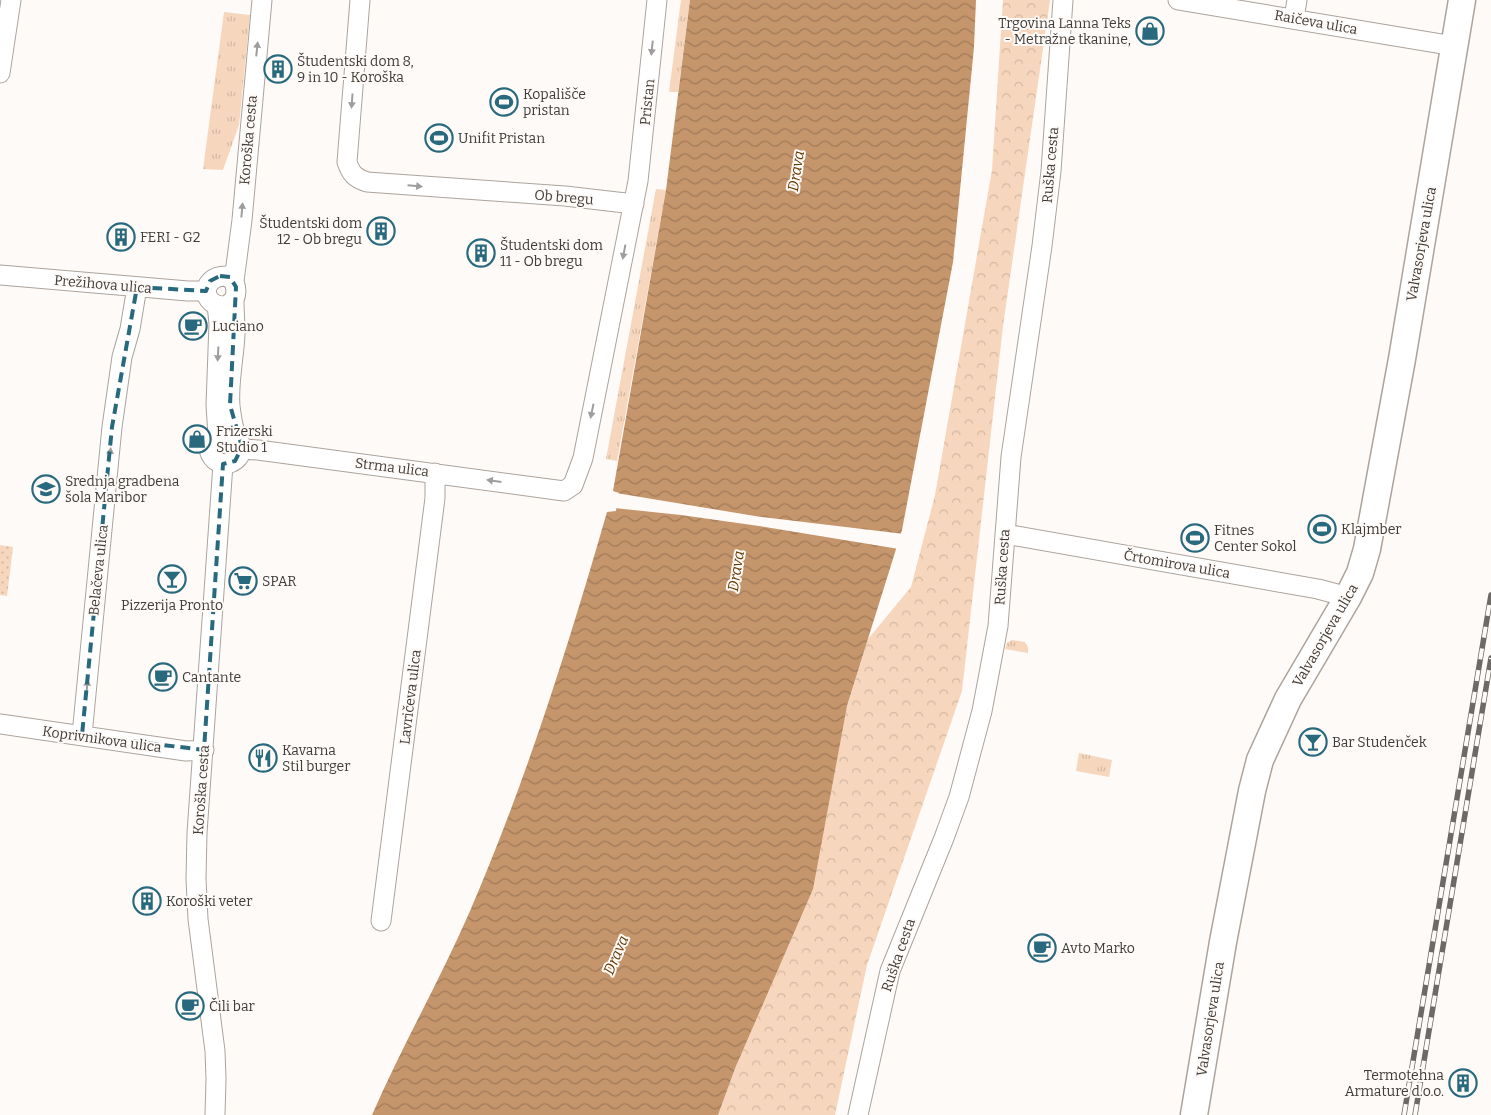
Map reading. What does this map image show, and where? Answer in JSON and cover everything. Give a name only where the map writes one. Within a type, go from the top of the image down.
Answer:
[{"type":"street","points":[[0,73],[11,0]]},
{"type":"street","name":"Koroška cesta","points":[[223,302],[236,295],[234,281],[242,220],[262,0]]},
{"type":"street","name":"Ob bregu","points":[[360,0],[347,162],[350,171],[356,179],[367,182],[565,196],[634,204]]},
{"type":"street","name":"Pristan","points":[[634,204],[658,0]]},
{"type":"street","name":"Ruška cesta","points":[[858,1115],[890,971],[956,805],[982,711],[998,626],[1011,457],[1051,171],[1063,0]]},
{"type":"street","name":"Raičeva ulica","points":[[1178,0],[1296,9],[1454,46]]},
{"type":"street","name":"Valvasorjeva ulica","points":[[1194,1115],[1225,933],[1252,791],[1260,760],[1288,699],[1348,597],[1363,562],[1402,359],[1462,0]]},
{"type":"street","name":"Strma ulica","points":[[239,443],[435,473],[568,490],[573,485],[583,458],[634,204]]},
{"type":"street","name":"Prežihova ulica","points":[[0,274],[137,287],[223,302]]},
{"type":"street","points":[[234,281],[226,276],[214,278],[207,284],[223,302],[235,333],[230,405],[239,443],[239,457],[235,461],[223,464],[216,461],[210,451],[210,444],[218,436],[228,434],[239,443]]},
{"type":"street","name":"Belačeva ulica","points":[[82,735],[112,427],[122,357],[130,329],[137,287]]},
{"type":"street","points":[[218,436],[216,405],[219,323],[223,302]]},
{"type":"street","name":"Koroška cesta","points":[[215,1115],[216,1079],[214,1051],[198,919],[196,879],[197,833],[223,464]]},
{"type":"street","name":"Lavričeva ulica","points":[[381,921],[435,498],[435,473]]},
{"type":"street","name":"Črtomirova ulica","points":[[1005,534],[1318,589],[1348,597]]},
{"type":"street","name":"Koprivnikova ulica","points":[[0,724],[186,751],[204,750]]},
{"type":"highlighted area","points":[[220,276],[230,277],[236,287],[230,405],[242,447],[235,461],[223,464],[204,750],[82,735],[112,427],[137,287],[206,291],[210,281]]},
{"type":"green space","points":[[681,0],[690,0],[678,92],[669,92]]},
{"type":"green space","points":[[1003,0],[1050,0],[1003,326],[962,691],[867,965],[835,1115],[718,1115],[736,1066],[868,639],[911,587],[935,495],[992,170]]},
{"type":"green space","points":[[224,12],[250,15],[239,125],[223,170],[203,169]]},
{"type":"green space","points":[[656,189],[666,190],[617,461],[606,459]]},
{"type":"green space","points":[[0,545],[13,547],[7,596],[0,595]]},
{"type":"green space","points":[[1012,640],[1025,642],[1028,647],[1028,653],[1005,649],[1007,643]]},
{"type":"green space","points":[[1079,753],[1112,760],[1109,777],[1076,771]]},
{"type":"water","name":"Drava","points":[[690,0],[976,0],[974,47],[953,262],[902,530],[847,706],[813,889],[736,1066],[718,1115],[372,1115],[470,911],[510,813],[545,713],[607,512],[616,511],[619,493],[613,491],[666,190]]},
{"type":"pier","points":[[610,492],[761,517],[904,534],[899,549],[759,526],[614,508],[616,494]]},
{"type":"railway","points":[[1404,1115],[1491,595]]},
{"type":"railway","points":[[1415,1115],[1491,658]]},
{"type":"place","name":"Trgovina Lanna Teks - Metražne tkanine,","points":[[1150,31]]},
{"type":"place","name":"Študentski dom 8, 9 in 10 - Koroška","points":[[278,69]]},
{"type":"place","name":"Kopališče pristan","points":[[504,102]]},
{"type":"place","name":"Unifit Pristan","points":[[439,138]]},
{"type":"place","name":"Študentski dom 12 - Ob bregu","points":[[381,231]]},
{"type":"place","name":"FERI - G2","points":[[121,237]]},
{"type":"place","name":"Študentski dom 11 - Ob bregu","points":[[481,253]]},
{"type":"place","name":"Luciano","points":[[193,326]]},
{"type":"place","name":"Frizerski Studio 1","points":[[197,439]]},
{"type":"place","name":"Srednja gradbena šola Maribor","points":[[46,489]]},
{"type":"place","name":"Klajmber","points":[[1322,529]]},
{"type":"place","name":"Fitnes Center Sokol","points":[[1195,538]]},
{"type":"place","name":"Pizzerija Pronto","points":[[172,579]]},
{"type":"place","name":"SPAR","points":[[243,581]]},
{"type":"place","name":"Cantante","points":[[163,677]]},
{"type":"place","name":"Bar Studenček","points":[[1313,742]]},
{"type":"place","name":"Kavarna Stil burger","points":[[263,758]]},
{"type":"place","name":"Koroški veter","points":[[147,901]]},
{"type":"place","name":"Avto Marko","points":[[1042,948]]},
{"type":"place","name":"Čili bar","points":[[190,1006]]},
{"type":"place","name":"Termotehna Armature d.o.o.","points":[[1463,1083]]}]
